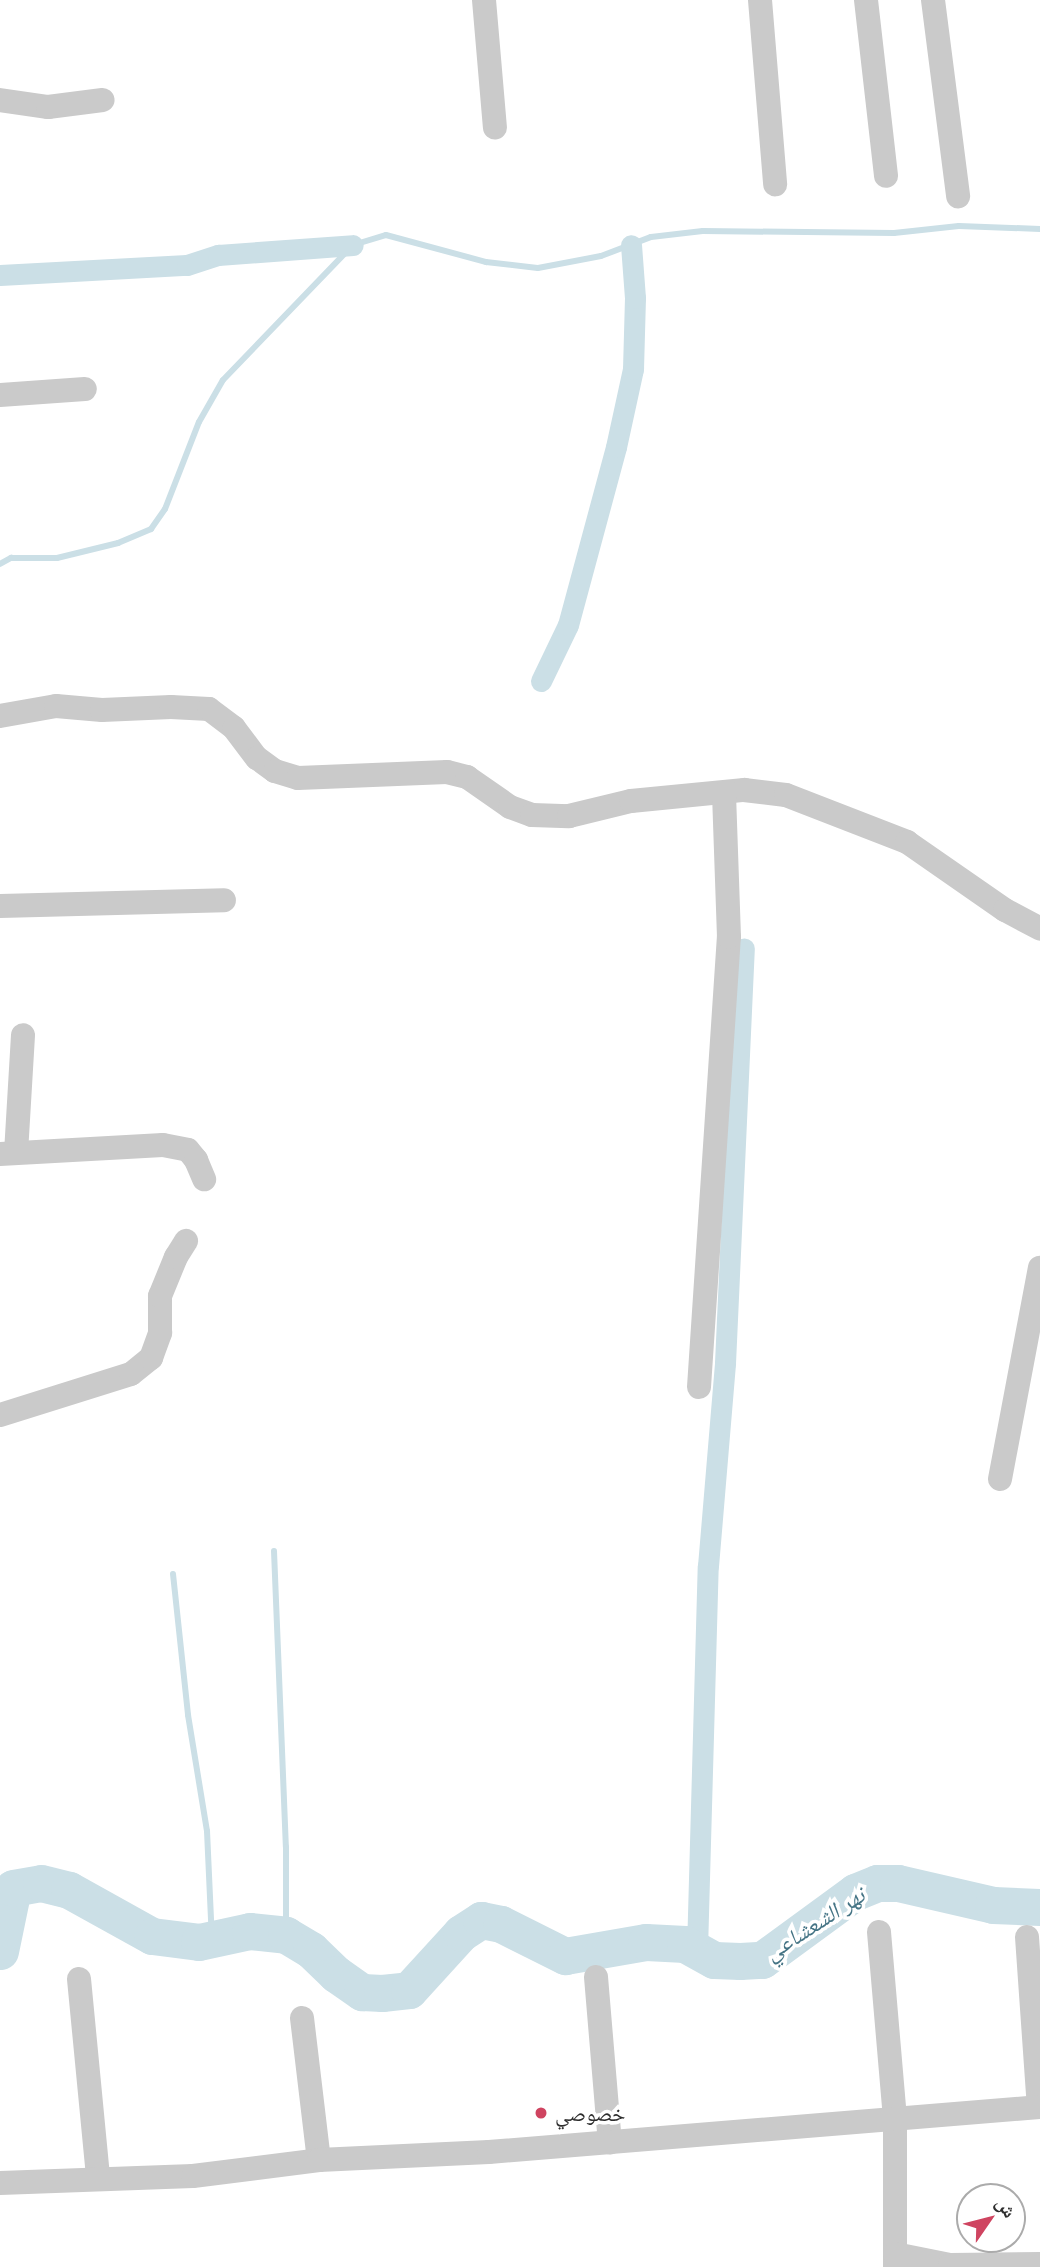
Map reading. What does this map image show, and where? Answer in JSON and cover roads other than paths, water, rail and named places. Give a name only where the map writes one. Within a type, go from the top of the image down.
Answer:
[{"type":"street","points":[[484,0],[495,128]]},
{"type":"street","points":[[760,0],[775,184]]},
{"type":"street","points":[[866,0],[886,176]]},
{"type":"street","points":[[933,0],[958,196]]},
{"type":"street","points":[[0,100],[48,107],[103,100]]},
{"type":"street","points":[[0,395],[85,389]]},
{"type":"street","points":[[0,716],[55,706],[102,710],[171,707],[209,709],[234,728],[257,758],[275,771],[298,778],[447,772],[467,777],[510,807],[532,815],[569,816],[631,801],[744,790],[786,795],[907,842],[1005,910],[1040,929]]},
{"type":"street","points":[[699,1387],[729,937],[724,793]]},
{"type":"street","points":[[0,906],[224,900]]},
{"type":"street","points":[[23,1035],[8,1154],[163,1144],[188,1150],[196,1160],[204,1179]]},
{"type":"street","points":[[0,1415],[131,1374],[152,1358],[160,1333],[160,1296],[176,1257],[186,1241]]},
{"type":"street","points":[[1000,1479],[1040,1268]]},
{"type":"street","points":[[878,1932],[895,2119],[895,2261],[950,2265],[1040,2264]]},
{"type":"street","points":[[0,2183],[193,2176],[319,2161],[610,2142],[1039,2107],[1027,1937]]},
{"type":"street","points":[[596,1977],[610,2142]]},
{"type":"street","points":[[79,1979],[98,2178]]},
{"type":"street","points":[[302,2018],[319,2161]]},
{"type":"waterway","points":[[0,564],[11,558],[57,558],[118,543],[151,529],[165,509],[199,422],[223,380],[353,245],[386,235],[486,262],[538,268],[601,256],[651,237],[703,231],[894,233],[959,226],[1040,229]]},
{"type":"waterway","points":[[0,275],[187,265],[218,255],[353,245]]},
{"type":"waterway","points":[[541,681],[568,625],[616,447],[633,369],[635,298],[631,245]]},
{"type":"waterway","points":[[697,1950],[708,1566],[725,1363],[744,948]]},
{"type":"waterway","points":[[274,1551],[286,1847],[286,1935]]},
{"type":"waterway","points":[[173,1574],[188,1715],[207,1831],[212,1940]]},
{"type":"waterway","name":"نهر الشعشاعي","points":[[0,1951],[13,1888],[41,1883],[69,1890],[152,1936],[199,1942],[250,1931],[286,1935],[311,1950],[336,1974],[362,1992],[382,1993],[409,1990],[461,1933],[481,1920],[501,1924],[565,1956],[646,1942],[685,1944],[714,1960],[740,1961],[762,1960],[855,1892],[877,1883],[898,1883],[993,1905],[1040,1907]]},
{"type":"place","name":"خصوصي","points":[[541,2113]]}]
